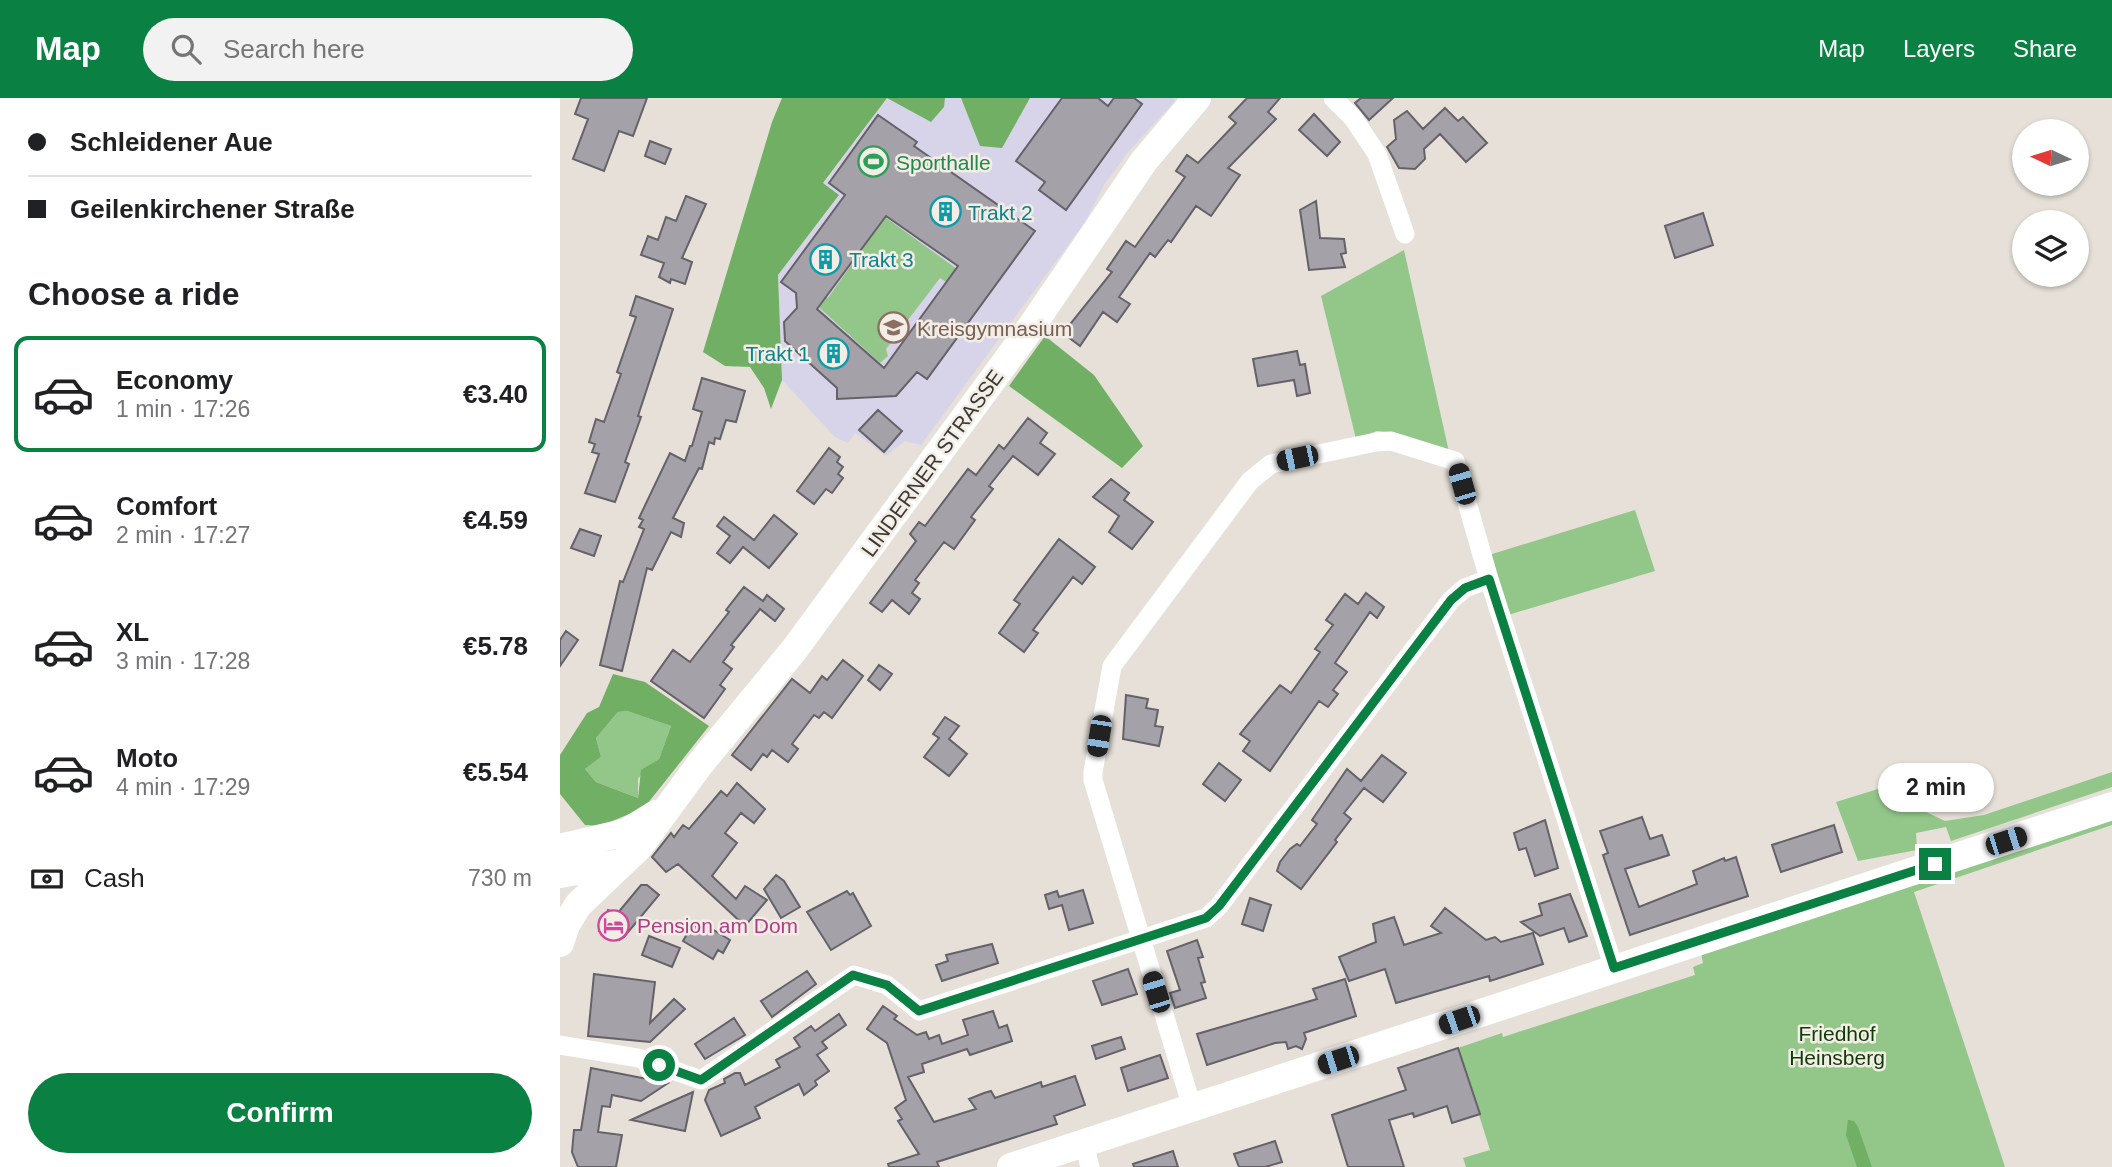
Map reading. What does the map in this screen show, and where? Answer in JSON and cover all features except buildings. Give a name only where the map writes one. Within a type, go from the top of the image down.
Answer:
[{"type":"main road","name":"LINDERNER STRASSE","points":[[560,943],[566,925],[578,905],[639,847],[682,787],[802,639],[1029,330],[1144,161],[1197,98]]},
{"type":"main road","name":"LINDERNER STRASSE","points":[[560,848],[592,842],[640,827],[682,787]]},
{"type":"main road","points":[[1011,1167],[1087,1155],[1192,1107],[2112,806]]},
{"type":"main road","points":[[560,874],[623,862]]},
{"type":"street","points":[[1333,98],[1353,118],[1377,154],[1405,234]]},
{"type":"street","points":[[1192,1107],[1093,780],[1107,684],[1119,656],[1250,481],[1271,464],[1391,440],[1455,461],[1489,579],[1614,968]]},
{"type":"street","points":[[560,1045],[638,1058],[701,1080],[853,975],[887,985],[919,1011],[1206,918],[1219,906],[1451,600],[1465,588],[1489,579]]},
{"type":"shaded area","name":"Kreisgymnasium","points":[[887,98],[975,98],[1017,121],[1030,98],[1173,98],[1175,101],[1129,151],[1104,185],[1085,222],[921,445],[905,441],[886,456],[855,433],[848,443],[835,437],[782,380],[778,275],[839,196],[823,184]]},
{"type":"green space","points":[[782,98],[887,98],[823,183],[839,195],[778,275],[782,380],[771,409],[764,388],[750,367],[725,366],[703,352],[772,122]]},
{"type":"green space","points":[[887,98],[945,98],[944,107],[931,122]]},
{"type":"green space","points":[[961,98],[1030,98],[1002,148],[980,146]]},
{"type":"green space","points":[[885,217],[968,277],[958,290],[940,278],[886,349],[888,356],[880,363],[812,301],[820,293],[828,298]]},
{"type":"green space","points":[[1404,250],[1449,452],[1390,432],[1377,431],[1356,439],[1321,296]]},
{"type":"green space","points":[[1045,336],[1094,375],[1143,446],[1122,468],[1009,386]]},
{"type":"green space","points":[[1635,510],[1655,571],[1508,615],[1489,555]]},
{"type":"green space","points":[[613,674],[645,682],[709,726],[644,808],[600,826],[585,825],[560,794],[560,755],[587,713],[599,707]],"holes":[[[627,711],[671,726],[659,759],[641,770],[638,798],[596,782],[585,769],[601,757],[596,738],[618,712]]]},
{"type":"green space","points":[[627,711],[671,726],[659,759],[648,766],[638,779],[638,798],[596,782],[585,769],[601,757],[596,738],[618,712]]},
{"type":"green space","points":[[2112,772],[2112,787],[1951,841],[1946,827],[1916,833],[1917,850],[1858,861],[1836,802],[1878,789],[1945,821],[1984,815]]},
{"type":"green space","name":"Friedhof Heinsberg","points":[[2112,816],[2112,825],[1914,892],[2005,1167],[1466,1167],[1463,1158],[1490,1150],[1458,1048],[1502,1033],[1503,1037],[1695,975],[1693,967],[1703,963],[1701,952]]},
{"type":"green space","points":[[1848,1120],[1854,1121],[1858,1127],[1872,1167],[1857,1167],[1846,1135]]},
{"type":"place","name":"Sporthalle","points":[[873,162]]},
{"type":"place","name":"Trakt 2","points":[[945,212]]},
{"type":"place","name":"Trakt 3","points":[[826,259]]},
{"type":"place","name":"Kreisgymnasium","points":[[894,328]]},
{"type":"place","name":"Trakt 1","points":[[833,353]]},
{"type":"place","name":"Pension am Dom","points":[[614,925]]},
{"type":"route","points":[[659,1065],[701,1080],[853,975],[887,985],[919,1011],[1206,918],[1219,906],[1451,600],[1465,588],[1489,579],[1505,621],[1614,968],[1935,864]]}]
